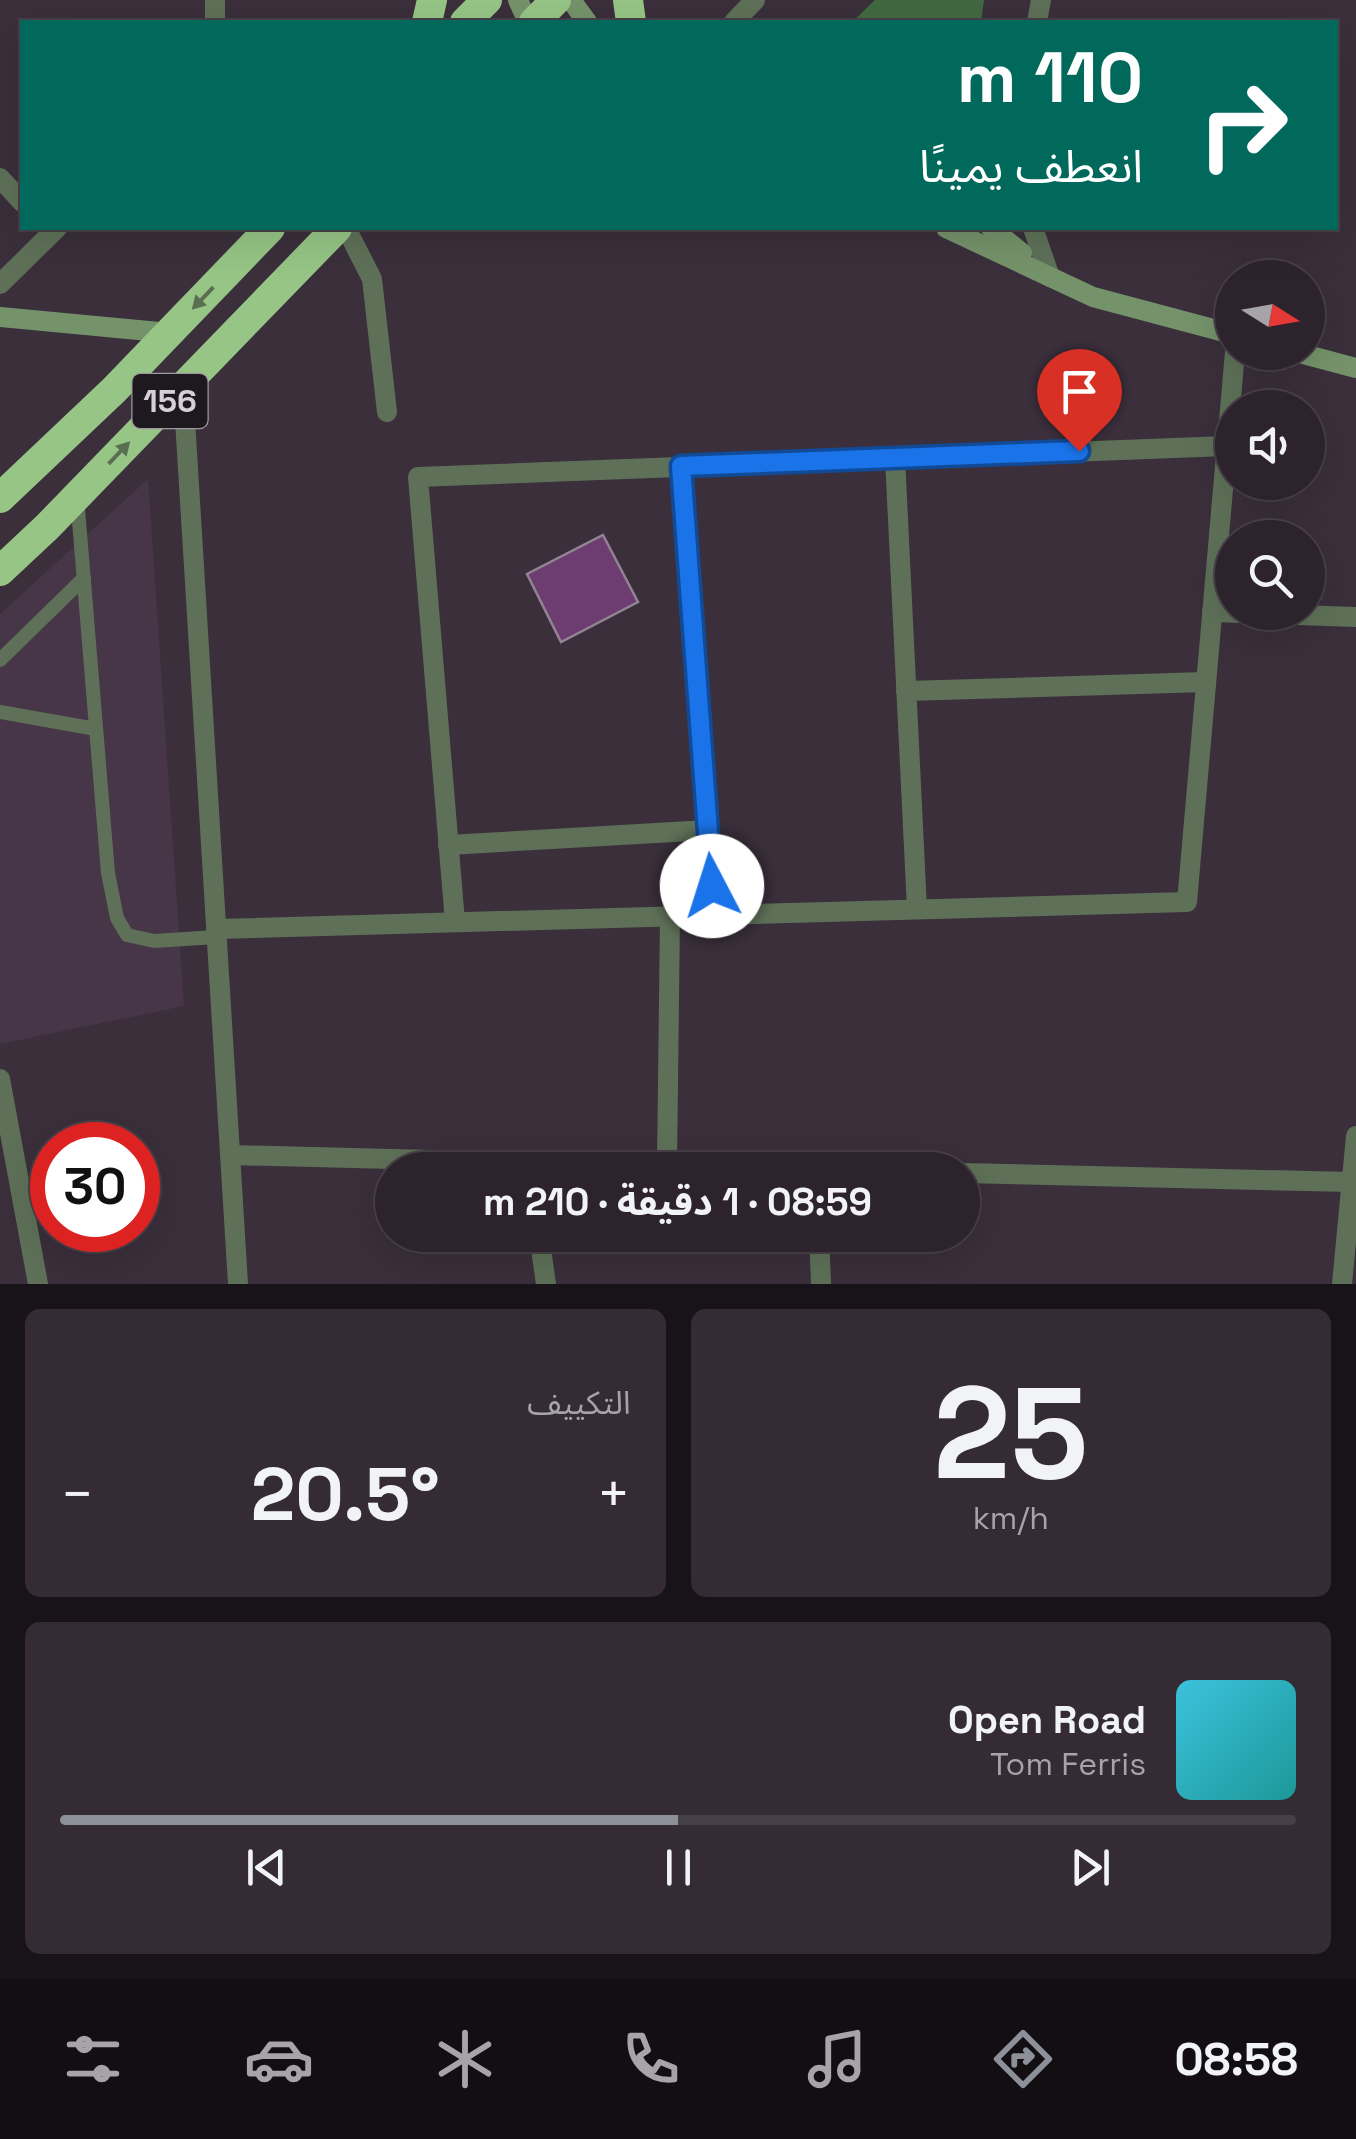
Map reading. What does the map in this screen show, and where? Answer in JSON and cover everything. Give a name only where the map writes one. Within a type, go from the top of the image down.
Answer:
[{"type":"highway","points":[[468,20],[487,0]]},
{"type":"highway","points":[[533,20],[556,0]]},
{"type":"highway","name":"156","points":[[0,498],[114,390],[268,230]]},
{"type":"highway","name":"156","points":[[0,571],[335,230]]},
{"type":"street","points":[[571,0],[586,20]]},
{"type":"street","points":[[736,20],[754,0]]},
{"type":"street","points":[[0,178],[20,200]]},
{"type":"street","points":[[0,284],[51,230]]},
{"type":"street","points":[[347,230],[372,279],[387,412]]},
{"type":"street","points":[[950,230],[1092,297],[1215,329]]},
{"type":"street","points":[[993,230],[1050,277]]},
{"type":"street","points":[[1034,230],[1050,277]]},
{"type":"street","points":[[0,318],[170,332]]},
{"type":"street","points":[[1325,360],[1356,368]]},
{"type":"street","points":[[182,387],[238,1284]]},
{"type":"street","points":[[455,922],[418,476],[1215,446]]},
{"type":"street","points":[[894,458],[917,909]]},
{"type":"street","points":[[681,466],[714,915]]},
{"type":"street","points":[[216,933],[455,922],[1187,902],[1222,500]]},
{"type":"street","points":[[1212,612],[1356,617]]},
{"type":"street","points":[[906,691],[1206,682]]},
{"type":"street","points":[[448,845],[708,830]]},
{"type":"street","points":[[668,1152],[670,916]]},
{"type":"street","points":[[0,1079],[38,1284]]},
{"type":"street","points":[[1342,1284],[1356,1136]]},
{"type":"street","points":[[230,1155],[375,1160]]},
{"type":"street","points":[[980,1173],[1351,1182]]},
{"type":"street","points":[[541,1252],[546,1284]]},
{"type":"street","points":[[820,1252],[821,1284]]},
{"type":"lane","points":[[77,496],[108,873],[117,918],[127,935],[154,941],[216,933]]},
{"type":"lane","points":[[0,660],[84,578]]},
{"type":"lane","points":[[0,712],[96,729]]},
{"type":"shaded area","points":[[148,479],[184,1006],[0,1044],[0,614]]},
{"type":"green space","points":[[875,0],[984,0],[981,20],[854,20]]},
{"type":"building","points":[[603,535],[638,602],[561,642],[527,574]]},
{"type":"route","points":[[712,886],[681,466],[1079,451]]}]
